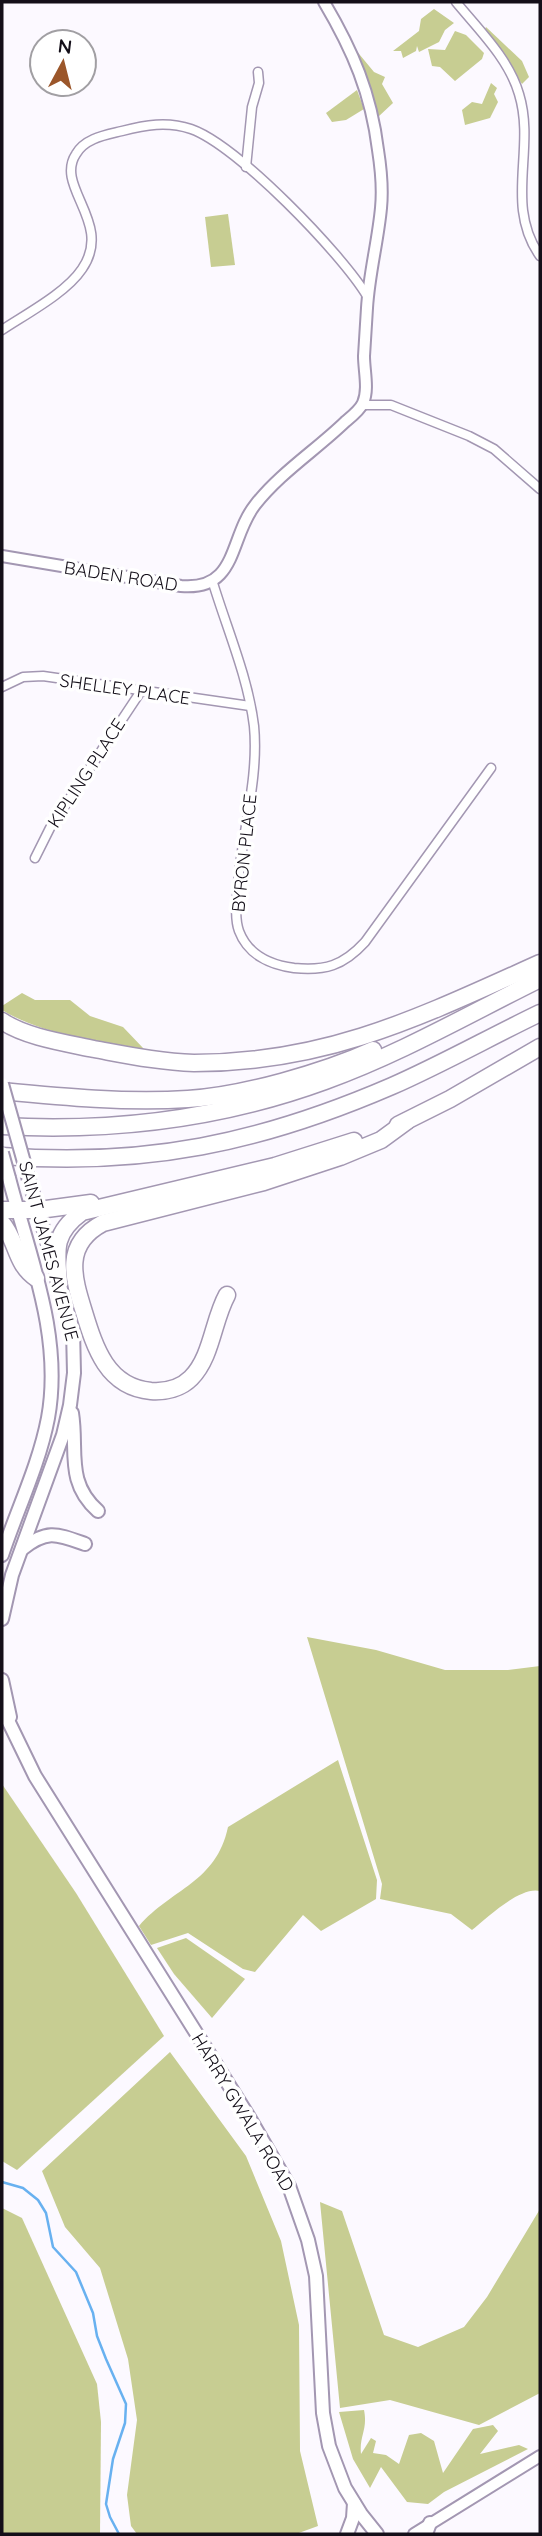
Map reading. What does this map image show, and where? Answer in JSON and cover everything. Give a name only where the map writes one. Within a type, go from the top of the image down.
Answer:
[{"type":"highway","points":[[2,1021],[57,1040],[138,1058],[192,1063],[272,1058],[343,1044],[400,1025],[540,963]]},
{"type":"highway","points":[[2,1126],[115,1127],[235,1108],[325,1081],[418,1041],[540,979]]},
{"type":"highway","points":[[2,1091],[125,1101],[192,1099],[225,1094],[318,1070],[423,1028],[478,1010]]},
{"type":"highway","points":[[2,1154],[75,1159],[154,1154],[214,1145],[276,1130],[335,1110],[394,1085],[540,1013]]},
{"type":"highway","points":[[227,1294],[220,1306],[204,1356],[192,1377],[163,1391],[139,1388],[117,1378],[104,1365],[95,1349],[73,1273],[75,1253],[87,1234],[103,1223],[264,1182],[340,1157],[381,1140],[408,1121],[540,1047]]},
{"type":"highway","points":[[59,1282],[57,1244],[65,1226],[82,1212],[275,1166],[408,1121]]},
{"type":"highway","points":[[9,1210],[39,1210],[121,1201]]},
{"type":"highway","points":[[2,1223],[20,1261],[36,1278]]},
{"type":"main road","name":"SAINT JAMES AVENUE","points":[[2,1084],[73,1330],[75,1352],[70,1405],[54,1463],[8,1590],[2,1619]]},
{"type":"main road","name":"SAINT JAMES AVENUE","points":[[2,1154],[9,1178],[9,1210],[36,1278],[50,1343],[50,1406],[39,1452],[2,1555]]},
{"type":"main road","points":[[70,1405],[75,1432],[75,1472],[80,1489],[98,1511]]},
{"type":"main road","points":[[22,1549],[39,1537],[48,1535],[62,1536],[85,1544]]},
{"type":"main road","points":[[2,1680],[10,1707],[11,1724]]},
{"type":"main road","points":[[2,1708],[11,1724]]},
{"type":"main road","name":"HARRY GWALA ROAD","points":[[11,1724],[35,1776],[247,2113],[289,2186],[308,2241],[316,2276],[324,2427],[336,2465],[354,2503],[377,2534]]},
{"type":"main road","points":[[347,2534],[353,2518],[354,2503]]},
{"type":"street","points":[[213,583],[229,562],[247,516],[256,503],[280,478],[363,405],[367,296],[382,208],[383,183],[374,116],[360,70],[324,2]]},
{"type":"street","points":[[456,2],[503,60],[519,93],[523,124],[522,211],[531,240],[540,256]]},
{"type":"street","points":[[246,167],[252,107],[259,83],[258,72]]},
{"type":"street","points":[[2,330],[72,280],[89,257],[94,242],[71,172],[74,156],[87,142],[145,126],[179,125],[208,138],[246,167],[308,224],[367,296]]},
{"type":"street","points":[[363,405],[391,405],[469,436],[494,449],[540,489]]},
{"type":"street","name":"BADEN ROAD","points":[[2,556],[181,586],[197,587],[213,583]]},
{"type":"street","name":"BYRON PLACE","points":[[213,583],[250,706],[255,746],[236,910],[239,930],[255,954],[272,964],[297,968],[326,968],[350,958],[365,942],[491,768]]},
{"type":"street","name":"SHELLEY PLACE","points":[[2,687],[23,677],[43,676],[250,706]]},
{"type":"street","name":"KIPLING PLACE","points":[[35,858],[50,828],[141,691]]},
{"type":"street","points":[[414,2534],[428,2529],[540,2456]]},
{"type":"green space","points":[[434,9],[454,23],[445,30],[439,42],[419,52],[417,46],[416,51],[403,58],[401,51],[393,51],[419,31],[421,19]]},
{"type":"green space","points":[[486,27],[522,61],[529,77],[522,84],[484,31]]},
{"type":"green space","points":[[455,31],[466,35],[484,53],[482,59],[455,81],[440,67],[432,66],[428,49],[445,50]]},
{"type":"green space","points":[[350,43],[374,72],[385,77],[382,84],[393,103],[378,117]]},
{"type":"green space","points":[[491,83],[497,88],[494,94],[498,102],[490,118],[465,125],[462,110],[472,102],[482,104]]},
{"type":"green space","points":[[357,90],[364,109],[346,120],[332,122],[326,113]]},
{"type":"green space","points":[[228,214],[235,265],[211,267],[205,217]]},
{"type":"green space","points":[[22,993],[35,1000],[70,1000],[90,1016],[123,1027],[144,1049],[53,1031],[18,1019],[2,1010],[2,1006]]},
{"type":"green space","points":[[307,1637],[376,1650],[445,1670],[508,1670],[540,1666],[540,1891],[523,1893],[514,1898],[472,1930],[451,1914],[380,1899],[382,1884]]},
{"type":"green space","points":[[338,1760],[377,1880],[376,1899],[321,1931],[303,1915],[255,1972],[243,1969],[188,1933],[151,1945],[139,1926],[214,1861],[228,1827]]},
{"type":"green space","points":[[2,1784],[76,1893],[164,2036],[17,2170],[2,2161]]},
{"type":"green space","points":[[186,1938],[245,1979],[212,2018],[174,1974],[157,1948]]},
{"type":"green space","points":[[170,2052],[246,2156],[281,2241],[299,2325],[300,2451],[318,2526],[296,2534],[137,2534],[131,2526],[127,2495],[137,2420],[128,2359],[100,2268],[65,2227],[42,2171]]},
{"type":"green space","points":[[320,2202],[342,2211],[384,2335],[418,2347],[464,2327],[487,2297],[540,2209],[540,2393],[479,2425],[390,2400],[340,2408]]},
{"type":"green space","points":[[2,2208],[22,2218],[97,2384],[101,2422],[100,2534],[2,2534]]},
{"type":"green space","points":[[364,2410],[361,2454],[371,2438],[376,2441],[373,2453],[386,2455],[399,2464],[409,2435],[421,2433],[434,2441],[443,2473],[473,2429],[493,2425],[498,2431],[480,2454],[519,2445],[528,2449],[444,2492],[428,2504],[407,2502],[381,2467],[370,2488],[353,2459],[339,2412]]},
{"type":"waterway","points":[[2,2182],[23,2188],[38,2200],[46,2213],[53,2247],[76,2272],[93,2313],[97,2336],[126,2404],[125,2423],[113,2459],[106,2504],[119,2534]]}]
